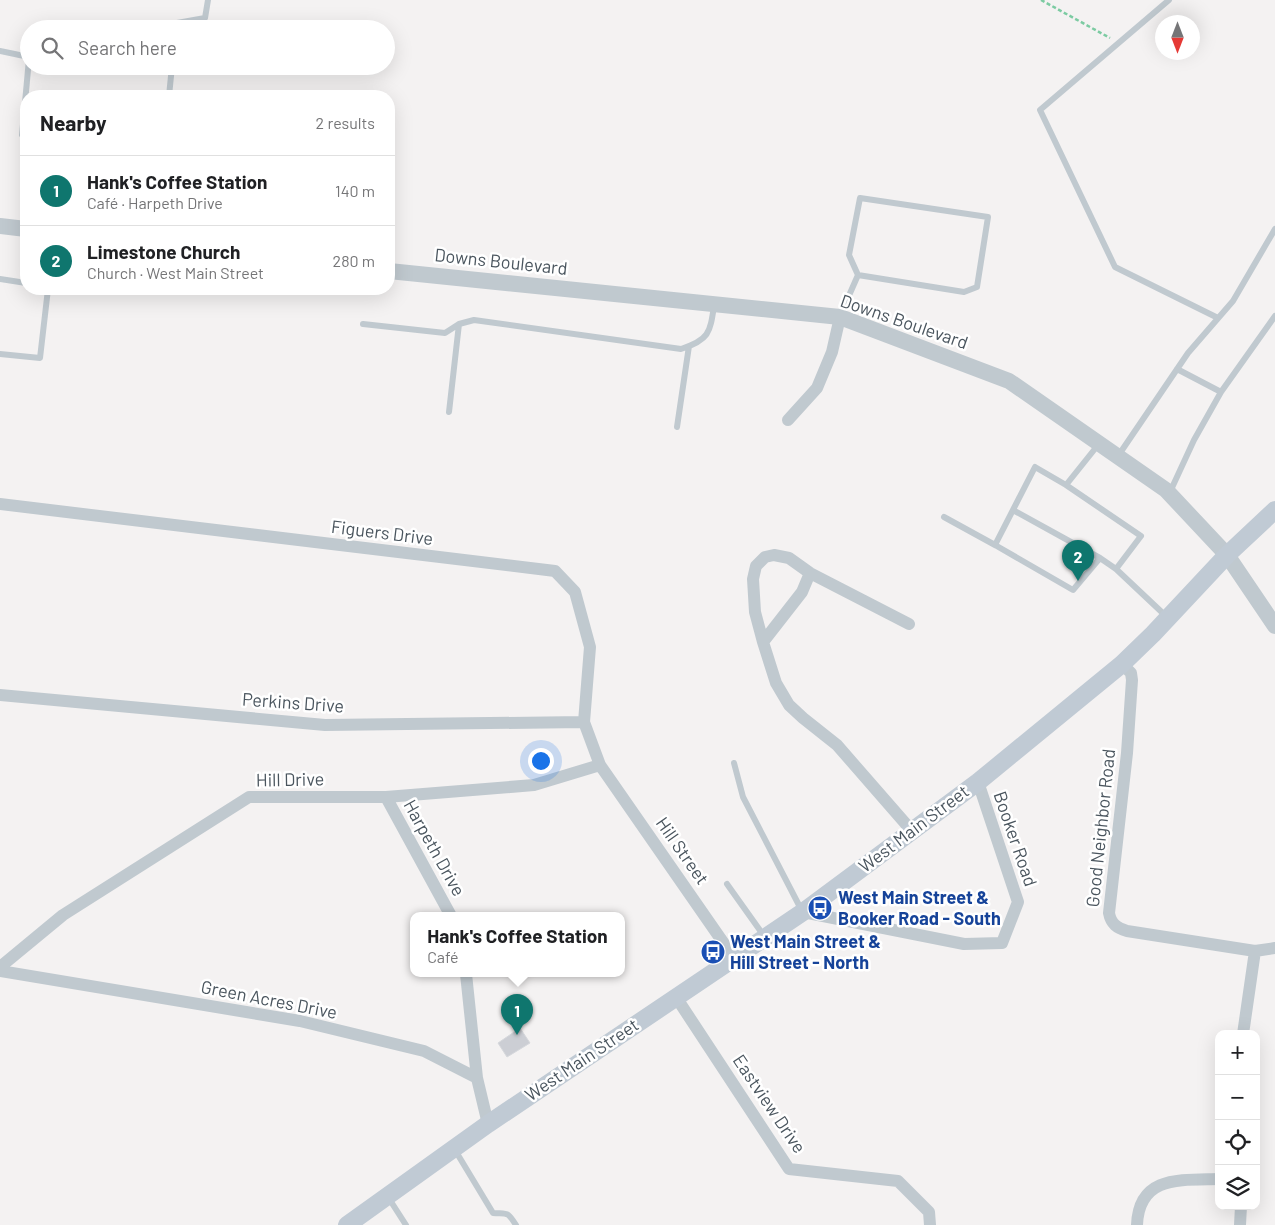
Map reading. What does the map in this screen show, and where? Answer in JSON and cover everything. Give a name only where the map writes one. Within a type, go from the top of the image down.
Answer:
[{"type":"main road","name":"West Main Street","points":[[356,1221],[387,1196],[488,1124],[803,912],[978,782],[1122,664],[1227,555],[1275,510]]},
{"type":"street","points":[[0,226],[20,228]]},
{"type":"street","name":"Downs Boulevard","points":[[395,272],[840,317],[1009,381],[1118,456],[1169,494],[1227,555],[1275,626]]},
{"type":"street","points":[[788,420],[817,388],[832,352],[840,317]]},
{"type":"street","name":"Figuers Drive","points":[[0,504],[555,571],[575,592],[590,647],[584,722],[600,765]]},
{"type":"street","points":[[909,624],[810,573],[789,558],[774,555],[765,557],[756,566],[753,580],[755,612],[776,683],[789,705],[837,745],[912,831]]},
{"type":"street","points":[[763,642],[802,592],[810,573]]},
{"type":"street","name":"Good Neighbor Road","points":[[1122,664],[1131,674],[1132,680],[1127,753],[1110,918],[1116,926],[1127,931],[1255,951],[1275,948]]},
{"type":"street","name":"Perkins Drive","points":[[0,695],[325,726],[584,722]]},
{"type":"street","name":"Hill Drive","points":[[0,969],[63,915],[249,797],[386,797],[534,785],[600,765]]},
{"type":"street","name":"Hill Street","points":[[600,765],[734,958]]},
{"type":"street","name":"Booker Road","points":[[803,912],[964,944],[1002,942],[1018,902],[978,782]]},
{"type":"street","name":"Harpeth Drive","points":[[386,797],[449,912]]},
{"type":"street","points":[[1244,1030],[1255,951]]},
{"type":"street","name":"Green Acres Drive","points":[[0,969],[300,1022],[424,1051],[477,1078]]},
{"type":"street","points":[[466,977],[477,1078],[488,1124]]},
{"type":"street","name":"Eastview Drive","points":[[676,997],[789,1169],[898,1181],[929,1212],[930,1225]]},
{"type":"street","points":[[1137,1225],[1140,1208],[1145,1196],[1156,1186],[1166,1183],[1215,1179]]},
{"type":"street","points":[[1240,1225],[1241,1210]]},
{"type":"lane","points":[[194,20],[205,18],[208,0]]},
{"type":"lane","points":[[1170,0],[1040,110],[1114,267],[1218,318]]},
{"type":"lane","points":[[0,51],[20,56]]},
{"type":"lane","points":[[26,90],[27,75]]},
{"type":"lane","points":[[169,90],[170,75]]},
{"type":"lane","points":[[840,317],[858,275],[849,255],[860,198],[988,217],[977,287],[964,292],[858,275]]},
{"type":"lane","points":[[1118,456],[1188,353],[1233,301],[1275,229]]},
{"type":"lane","points":[[0,279],[20,282]]},
{"type":"lane","points":[[0,354],[40,358],[47,295]]},
{"type":"lane","points":[[363,324],[445,333],[459,324],[474,320],[682,349],[699,343],[711,327],[715,304]]},
{"type":"lane","points":[[1169,494],[1194,440],[1221,392],[1275,316]]},
{"type":"lane","points":[[449,412],[459,324]]},
{"type":"lane","points":[[677,427],[689,346]]},
{"type":"lane","points":[[1177,369],[1221,392]]},
{"type":"lane","points":[[1066,485],[1099,444]]},
{"type":"lane","points":[[995,545],[1035,467],[1066,485],[1141,536],[1116,569]]},
{"type":"lane","points":[[1013,510],[1100,558],[1116,569],[1168,618]]},
{"type":"lane","points":[[944,517],[1073,590],[1100,558]]},
{"type":"lane","points":[[734,763],[743,797],[803,912]]},
{"type":"lane","points":[[727,884],[765,937]]},
{"type":"lane","points":[[454,1149],[493,1213],[506,1212],[516,1225]]},
{"type":"lane","points":[[387,1196],[406,1225]]},
{"type":"path","points":[[1041,0],[1119,43]]},
{"type":"building","points":[[520,1028],[530,1043],[507,1057],[498,1043]]},
{"type":"place","name":"Limestone Church","points":[[1078,581]]},
{"type":"place","name":"West Main Street & Booker Road - South","points":[[820,908]]},
{"type":"place","name":"West Main Street & Hill Street - North","points":[[713,952]]},
{"type":"place","name":"Hank's Coffee Station","points":[[517,1035]]}]
